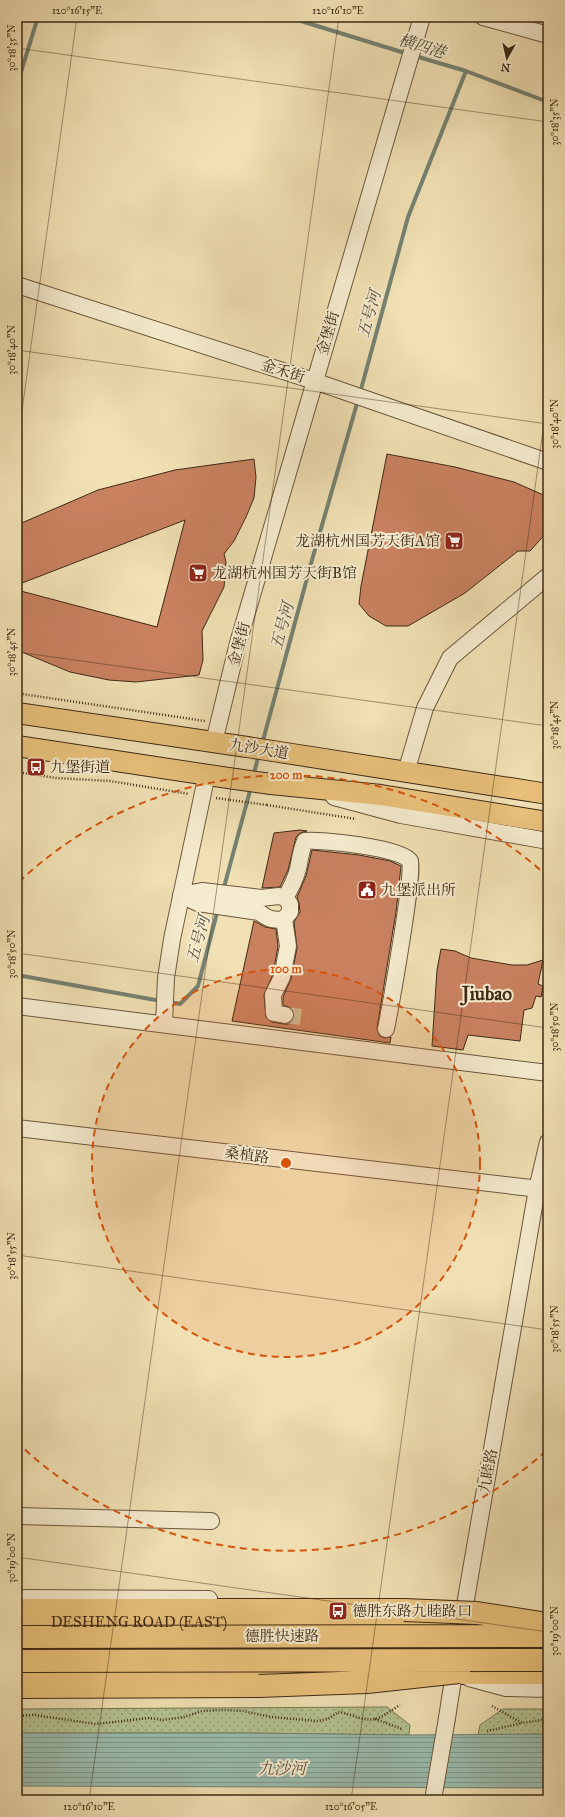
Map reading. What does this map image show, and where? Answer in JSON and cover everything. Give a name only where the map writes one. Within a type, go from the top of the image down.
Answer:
[{"type":"highway","points":[[17,1610],[404,1610],[477,1614],[548,1624]]},
{"type":"highway","name":"德胜快速路","points":[[17,1637],[548,1636]]},
{"type":"highway","name":"德胜快速路","points":[[17,1661],[548,1661]]},
{"type":"highway","points":[[17,1687],[259,1686],[367,1682],[548,1661]]},
{"type":"main road","name":"九沙大道","points":[[17,713],[217,733],[247,747],[548,794]]},
{"type":"main road","points":[[17,746],[271,784],[381,795],[548,822]]},
{"type":"main road","name":"DESHENG ROAD (EAST)","points":[[17,1622],[462,1622],[548,1620]]},
{"type":"main road","points":[[17,1674],[548,1674]]},
{"type":"street","name":"金堡街","points":[[217,733],[238,644],[422,17]]},
{"type":"street","points":[[483,17],[548,35]]},
{"type":"street","name":"金禾街","points":[[17,285],[314,381],[548,462]]},
{"type":"street","points":[[406,772],[425,708],[450,658],[548,576]]},
{"type":"street","points":[[164,1024],[166,978],[172,939],[207,774]]},
{"type":"street","points":[[302,788],[401,815],[548,841]]},
{"type":"street","points":[[285,898],[293,885],[298,868],[300,851],[305,841],[314,840],[366,846],[405,856],[410,861],[411,870],[408,898],[386,1028]]},
{"type":"street","points":[[181,895],[202,890],[212,899],[229,901],[279,896],[285,898],[290,904],[290,912],[284,920],[288,946],[282,977],[272,995],[274,1013],[285,1015]]},
{"type":"street","points":[[229,901],[259,912],[266,918],[274,921],[284,920]]},
{"type":"street","points":[[17,1006],[548,1073]]},
{"type":"street","name":"桑植路","points":[[17,1128],[542,1190]]},
{"type":"street","name":"九睦路","points":[[433,1800],[462,1622],[542,1190],[548,1142]]},
{"type":"street","points":[[17,1516],[211,1521]]},
{"type":"street","points":[[17,1598],[130,1598],[386,1603],[462,1622]]},
{"type":"street","points":[[454,1674],[506,1688],[548,1689]]},
{"type":"path","points":[[17,692],[217,733]]},
{"type":"path","points":[[17,772],[56,778],[110,782],[267,805]]},
{"type":"path","points":[[375,1719],[400,1705]]},
{"type":"path","points":[[492,1706],[522,1723]]},
{"type":"path","points":[[17,1716],[34,1715],[96,1724],[149,1718],[163,1720],[184,1717],[202,1711],[224,1710],[243,1711],[271,1717],[317,1721],[328,1719],[338,1712],[348,1713],[362,1719],[375,1719],[402,1729]]},
{"type":"path","points":[[486,1731],[548,1719]]},
{"type":"green space","points":[[387,1707],[410,1725],[409,1735],[17,1733],[17,1709]]},
{"type":"green space","points":[[503,1709],[548,1709],[548,1734],[478,1735],[480,1725]]},
{"type":"water","name":"九沙河","points":[[17,1733],[409,1735],[548,1734],[548,1788],[17,1786]]},
{"type":"building","name":"龙湖杭州国芳天街A馆","points":[[387,454],[455,467],[514,482],[548,497],[548,531],[530,551],[518,551],[465,593],[408,626],[386,626],[369,616],[359,604],[361,586]]},
{"type":"building","name":"龙湖杭州国芳天街B馆","points":[[254,459],[256,477],[254,498],[234,541],[224,554],[226,562],[224,587],[202,631],[203,660],[199,675],[136,682],[109,680],[70,672],[17,650],[17,590],[157,627],[185,520],[17,585],[17,525],[98,490],[175,470]]},
{"type":"building","points":[[300,830],[307,831],[300,833],[296,837],[288,870],[280,887],[262,888],[274,833]]},
{"type":"building","points":[[312,850],[359,855],[390,861],[401,866],[396,912],[377,1028],[380,1036],[385,1038],[391,1037],[390,1043],[232,1021],[254,921],[265,927],[276,929],[278,946],[273,974],[264,995],[266,1017],[272,1022],[289,1024],[294,1017],[291,1008],[283,1005],[283,997],[291,979],[297,948],[294,922],[300,912],[297,897],[306,876]]},
{"type":"building","points":[[441,949],[455,951],[471,958],[512,965],[527,965],[543,960],[538,984],[543,986],[541,997],[536,996],[532,1008],[524,1010],[520,1041],[468,1035],[463,1050],[432,1046],[437,970]]},
{"type":"waterway","points":[[17,85],[38,17]]},
{"type":"waterway","name":"横四港","points":[[288,17],[408,54]]},
{"type":"waterway","name":"横四港","points":[[415,56],[466,71],[548,102]]},
{"type":"waterway","name":"五号河","points":[[360,393],[408,217],[466,71]]},
{"type":"waterway","name":"五号河","points":[[262,744],[312,560],[358,400]]},
{"type":"waterway","name":"五号河","points":[[253,777],[259,754]]},
{"type":"waterway","name":"五号河","points":[[223,891],[251,787]]},
{"type":"waterway","name":"五号河","points":[[168,1002],[180,1004],[198,986],[218,909]]},
{"type":"waterway","name":"五号河","points":[[17,975],[161,1001]]},
{"type":"tunnel","points":[[285,1015],[309,1018]]},
{"type":"place","name":"龙湖杭州国芳天街A馆","points":[[454,541]]},
{"type":"place","name":"龙湖杭州国芳天街B馆","points":[[198,573]]},
{"type":"place","name":"九堡街道","points":[[36,767]]},
{"type":"place","name":"九堡派出所","points":[[367,890]]},
{"type":"place","name":"德胜东路九睦路口","points":[[338,1611]]},
{"type":"district","name":"Jiubao","points":[[487,993]]}]
